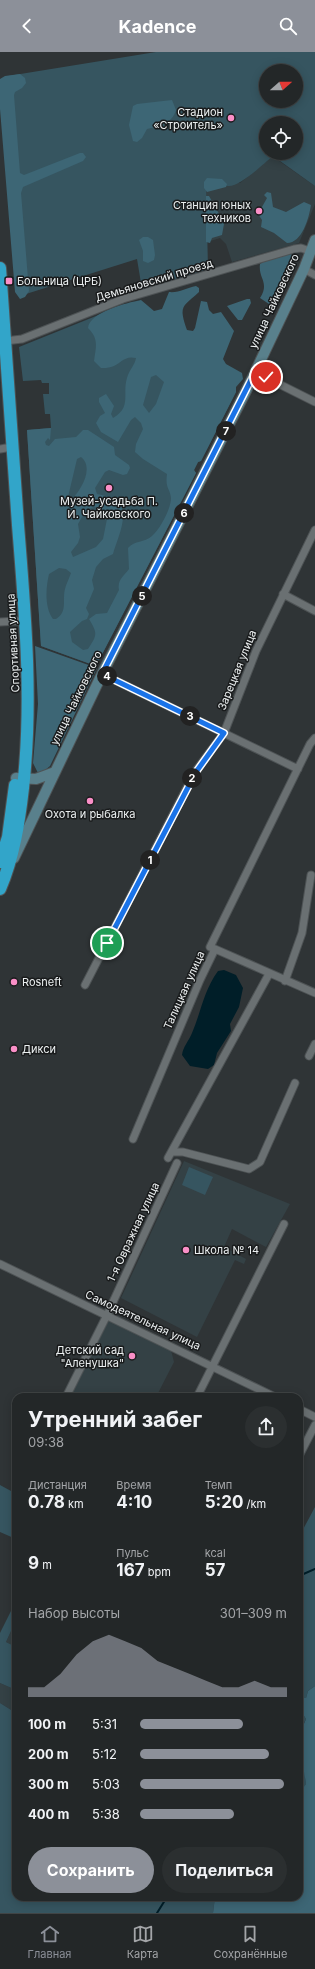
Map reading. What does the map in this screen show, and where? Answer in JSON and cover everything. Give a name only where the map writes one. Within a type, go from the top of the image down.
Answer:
[{"type":"highway","name":"Спортивная улица","points":[[0,268],[28,670],[29,706],[20,778],[3,863]]},
{"type":"highway","name":"Спортивная улица","points":[[0,373],[3,449],[18,621],[21,701],[20,778]]},
{"type":"highway","name":"Спортивная улица","points":[[3,863],[8,838]]},
{"type":"highway","name":"улица Чайковского","points":[[0,889],[3,863]]},
{"type":"street","name":"улица Чайковского","points":[[3,863],[55,772],[102,674],[255,372],[304,269],[315,240]]},
{"type":"street","name":"Демьяновский проезд","points":[[5,341],[22,340],[123,300],[294,249],[301,248],[310,252]]},
{"type":"street","points":[[304,269],[315,275]]},
{"type":"street","points":[[255,372],[315,402]]},
{"type":"street","name":"Зарецкая улица","points":[[85,985],[196,772],[224,733],[256,651],[315,530]]},
{"type":"street","points":[[283,594],[315,611]]},
{"type":"street","points":[[0,622],[18,621]]},
{"type":"street","points":[[102,674],[298,769],[310,744],[315,738]]},
{"type":"street","name":"Талицкая улица","points":[[133,1139],[200,980],[215,949],[210,947],[298,769]]},
{"type":"street","points":[[20,778],[36,779],[55,772]]},
{"type":"street","points":[[285,981],[302,933],[311,875]]},
{"type":"street","points":[[215,949],[315,993]]},
{"type":"street","points":[[269,974],[170,1155],[184,1152],[249,1169],[260,1162],[295,1083]]},
{"type":"street","points":[[309,1056],[315,1044]]},
{"type":"street","name":"1-я Овражная улица","points":[[68,1393],[107,1315],[177,1163]]},
{"type":"street","points":[[199,1393],[284,1224]]},
{"type":"street","name":"Самодеятельная улица","points":[[0,1264],[212,1365],[267,1393]]},
{"type":"street","points":[[303,1411],[315,1417]]},
{"type":"street","points":[[303,1448],[315,1425]]},
{"type":"shaded area","points":[[156,52],[315,52],[315,186],[279,160],[303,160],[303,116],[259,116],[259,160],[268,160],[245,179],[233,185],[228,186],[206,180],[208,269],[142,289],[137,259],[26,294],[8,76]]},
{"type":"shaded area","points":[[20,74],[25,78],[26,83],[22,88],[15,92],[14,95],[20,173],[24,175],[80,153],[83,153],[86,157],[83,161],[23,187],[21,193],[29,291],[25,297],[20,299],[15,292],[0,109],[0,79],[5,76]]},
{"type":"shaded area","points":[[172,100],[176,110],[174,115],[164,124],[147,129],[142,138],[137,142],[133,141],[129,125],[133,106],[137,104]]},
{"type":"shaded area","name":"Станция юных техников","points":[[267,160],[278,160],[315,186],[315,204],[299,243],[232,262],[226,244],[220,238],[207,242],[206,180],[240,183]]},
{"type":"shaded area","points":[[207,178],[222,179],[227,184],[226,187],[207,192],[204,188],[204,182]]},
{"type":"shaded area","points":[[267,192],[271,193],[273,207],[286,212],[304,202],[311,205],[304,229],[297,239],[292,242],[287,243],[274,233],[261,227],[262,220],[258,214],[267,198],[264,195]]},
{"type":"shaded area","points":[[206,196],[209,196],[224,224],[222,235],[212,238],[210,243],[206,242]]},
{"type":"shaded area","points":[[143,237],[148,237],[153,240],[155,255],[154,260],[148,263],[143,261],[143,251],[139,240]]},
{"type":"shaded area","points":[[289,254],[293,255],[294,258],[272,306],[260,298],[263,293],[264,284],[260,264]]},
{"type":"shaded area","name":"Музей-усадьба П. И. Чайковского","points":[[196,286],[199,288],[199,292],[186,304],[183,311],[184,322],[187,330],[193,331],[195,328],[201,301],[207,302],[209,310],[213,314],[221,312],[234,331],[223,359],[226,364],[242,373],[243,379],[236,387],[236,392],[201,461],[198,462],[194,470],[196,473],[96,666],[41,646],[27,430],[51,428],[50,440],[48,438],[45,442],[46,445],[49,446],[55,439],[76,437],[83,430],[88,430],[114,447],[115,455],[129,465],[130,468],[127,474],[123,475],[109,470],[105,472],[95,488],[97,494],[110,497],[119,503],[123,516],[113,554],[103,559],[96,567],[92,580],[94,589],[86,608],[89,614],[87,619],[82,621],[70,632],[72,642],[83,650],[88,649],[95,637],[94,628],[89,619],[96,614],[107,613],[119,590],[120,581],[129,569],[128,548],[131,545],[146,540],[155,533],[162,524],[171,503],[171,498],[167,486],[167,474],[143,459],[135,452],[136,444],[143,429],[141,423],[135,417],[131,420],[118,442],[101,432],[96,423],[100,416],[105,413],[99,402],[99,398],[106,394],[114,406],[111,414],[113,418],[119,414],[124,405],[127,378],[136,358],[128,358],[114,366],[101,368],[94,361],[96,343],[94,336],[88,328],[90,322],[95,317],[110,309],[141,300],[154,311],[162,309],[169,292]],"holes":[[[156,375],[164,382],[156,404],[149,413],[143,405],[151,377]],[[81,457],[87,467],[82,486],[70,501],[68,497],[77,459]],[[94,507],[100,508],[108,514],[103,539],[96,547],[73,557],[71,552],[78,543],[80,537],[78,524],[88,509]],[[59,568],[66,569],[71,573],[64,593],[64,606],[62,613],[56,619],[53,619],[50,614],[47,603],[47,585],[49,574]]]},
{"type":"shaded area","points":[[250,299],[251,303],[242,320],[238,320],[227,306]]},
{"type":"shaded area","name":"Музей-усадьба П. И. Чайковского","points":[[116,308],[236,392],[201,461],[198,462],[194,470],[196,473],[96,666],[41,646],[27,430],[51,428],[50,414],[45,414],[43,394],[49,394],[49,383],[42,383],[41,380],[23,381],[19,347]]},
{"type":"shaded area","points":[[35,646],[97,668],[50,766],[44,771],[38,773],[33,763],[38,704]]},
{"type":"shaded area","points":[[224,970],[236,975],[243,988],[239,1007],[230,1024],[231,1031],[217,1053],[214,1065],[208,1069],[190,1066],[182,1055],[184,1049],[192,1033],[213,978],[218,971]]},
{"type":"shaded area","name":"Школа № 14","points":[[184,1161],[290,1204],[266,1247],[232,1229],[224,1247],[246,1259],[244,1264],[235,1260],[197,1337],[121,1298]]},
{"type":"shaded area","points":[[189,1167],[213,1177],[205,1195],[182,1185]]},
{"type":"shaded area","name":"Детский сад \"Аленушка\"","points":[[109,1320],[171,1350],[174,1362],[158,1393],[72,1393]]},
{"type":"shaded area","points":[[0,1485],[11,1491],[12,1489],[12,1537],[0,1532]]},
{"type":"shaded area","points":[[315,1507],[315,1686],[308,1691],[306,1698],[303,1698],[303,1530]]},
{"type":"shaded area","points":[[12,1609],[12,1629],[6,1642],[12,1645],[12,1688],[0,1683],[0,1633]]},
{"type":"shaded area","points":[[12,1629],[12,1645],[6,1642]]},
{"type":"shaded area","points":[[0,1683],[12,1688],[12,1710],[0,1703]]},
{"type":"shaded area","points":[[315,1686],[315,1913],[213,1913],[214,1901],[303,1901],[303,1788],[306,1784],[303,1765],[303,1727],[306,1719],[303,1714],[303,1698],[306,1698],[308,1691]]},
{"type":"shaded area","points":[[0,1703],[12,1710],[12,1901],[214,1901],[213,1913],[0,1913]]},
{"type":"shaded area","points":[[303,1714],[306,1719],[303,1725]]},
{"type":"shaded area","points":[[303,1751],[306,1784],[303,1789]]},
{"type":"waterway","points":[[303,1574],[315,1569]]},
{"type":"waterway","points":[[157,1913],[164,1901]]},
{"type":"place","name":"Стадион «Строитель»","points":[[231,118]]},
{"type":"place","name":"Станция юных техников","points":[[259,211]]},
{"type":"place","name":"Больница (ЦРБ)","points":[[9,281]]},
{"type":"place","name":"Музей-усадьба П. И. Чайковского","points":[[109,488]]},
{"type":"place","name":"Охота и рыбалка","points":[[90,801]]},
{"type":"place","name":"Rosneft","points":[[14,982]]},
{"type":"place","name":"Дикси","points":[[14,1049]]},
{"type":"place","name":"Школа № 14","points":[[186,1250]]},
{"type":"place","name":"Детский сад \"Аленушка\"","points":[[132,1356]]},
{"type":"route","points":[[107,943],[196,772],[224,733],[102,674],[255,372],[266,377]]}]
